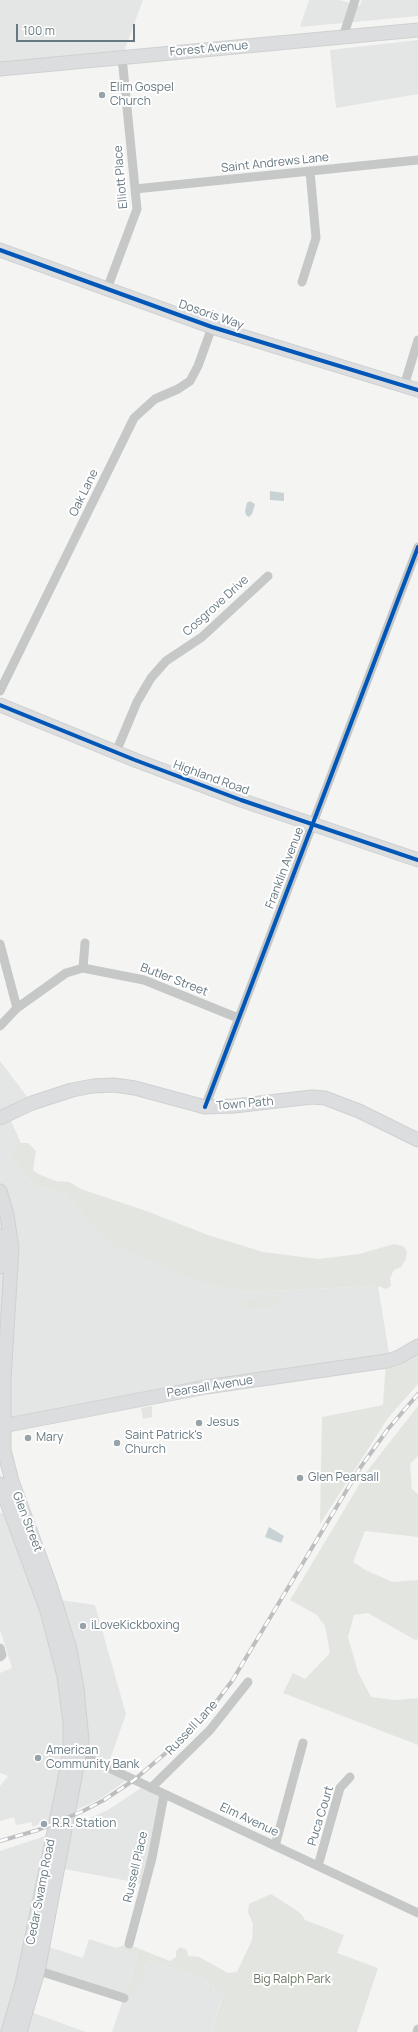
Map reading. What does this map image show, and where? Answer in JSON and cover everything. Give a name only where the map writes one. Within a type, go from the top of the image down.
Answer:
[{"type":"main road","name":"Forest Avenue","points":[[0,69],[418,30]]},
{"type":"main road","name":"Dosoris Way","points":[[0,250],[212,327],[418,390]]},
{"type":"main road","name":"Highland Road","points":[[0,705],[241,800],[418,860]]},
{"type":"main road","name":"Town Path","points":[[0,1118],[38,1101],[72,1090],[93,1086],[114,1085],[135,1088],[205,1107],[234,1106],[312,1097],[325,1098],[359,1111],[418,1140]]},
{"type":"main road","name":"Glen Street","points":[[0,1191],[4,1221],[12,1248],[5,1291],[2,1425],[4,1450],[8,1467],[11,1511]]},
{"type":"main road","points":[[0,1236],[0,1267]]},
{"type":"main road","name":"Pearsall Avenue","points":[[2,1425],[206,1386],[387,1361],[399,1357],[418,1346]]},
{"type":"main road","name":"Glen Street","points":[[0,1484],[44,1602],[64,1676],[75,1752]]},
{"type":"main road","name":"Cedar Swamp Road","points":[[20,2032],[75,1752]]},
{"type":"main road","name":"Cedar Swamp Road","points":[[8,2032],[32,1969]]},
{"type":"street","points":[[343,37],[355,0]]},
{"type":"street","name":"Elliott Place","points":[[106,289],[136,212],[122,57]]},
{"type":"street","name":"Saint Andrews Lane","points":[[135,189],[418,160]]},
{"type":"street","points":[[302,282],[316,238],[310,171]]},
{"type":"street","name":"Oak Lane","points":[[0,691],[134,418],[156,398],[178,389],[190,381],[198,366],[212,327]]},
{"type":"street","points":[[404,386],[418,340]]},
{"type":"street","name":"Franklin Avenue","points":[[205,1107],[418,547]]},
{"type":"street","name":"Cosgrove Drive","points":[[116,752],[137,702],[151,678],[166,661],[202,637],[268,576]]},
{"type":"street","points":[[83,968],[85,943]]},
{"type":"street","points":[[0,944],[17,1008]]},
{"type":"street","name":"Butler Street","points":[[0,1026],[17,1008],[66,973],[83,968],[144,980],[238,1018]]},
{"type":"street","points":[[0,1648],[2,1655],[0,1657]]},
{"type":"street","name":"Russell Lane","points":[[151,1788],[210,1730],[248,1682]]},
{"type":"street","points":[[275,1846],[303,1743]]},
{"type":"street","name":"Elm Avenue","points":[[75,1752],[418,1913]]},
{"type":"street","name":"Puca Court","points":[[318,1866],[340,1788],[350,1777]]},
{"type":"street","name":"Russell Place","points":[[129,1944],[152,1858],[164,1795]]},
{"type":"street","points":[[32,1969],[124,1998]]},
{"type":"shaded area","points":[[0,0],[143,0],[122,57],[0,69]]},
{"type":"shaded area","points":[[309,0],[340,0],[360,6],[362,0],[418,0],[418,16],[300,27]]},
{"type":"shaded area","points":[[418,40],[418,94],[336,108],[330,50]]},
{"type":"shaded area","points":[[270,491],[284,493],[284,501],[270,500]]},
{"type":"shaded area","points":[[250,501],[255,504],[252,514],[249,517],[246,515],[245,511],[247,503]]},
{"type":"shaded area","points":[[0,1061],[32,1103],[8,1114],[21,1143],[10,1152],[11,1155],[27,1179],[36,1186],[64,1193],[91,1224],[210,1286],[248,1292],[378,1286],[390,1359],[0,1427]]},
{"type":"shaded area","points":[[0,1513],[8,1514],[60,1600],[95,1605],[126,1714],[108,1765],[132,1776],[100,1799],[63,1816],[32,1827],[32,1822],[16,1825],[14,1817],[0,1821],[0,1786],[8,1776],[0,1773],[0,1673],[12,1668],[0,1630]]},
{"type":"shaded area","points":[[269,1527],[284,1536],[281,1543],[265,1537]]},
{"type":"shaded area","points":[[144,1786],[161,1795],[145,1884],[53,1867],[37,1943],[83,1958],[89,1939],[137,1955],[126,1992],[143,1977],[145,1964],[150,1961],[199,1977],[207,1982],[208,1986],[213,1990],[220,1989],[223,1993],[211,2032],[112,2032],[123,2000],[34,1971],[22,2009],[86,2032],[0,2032],[0,1851],[60,1831],[108,1810]]},
{"type":"green space","points":[[21,1143],[28,1143],[36,1151],[33,1170],[38,1174],[56,1181],[69,1182],[81,1189],[149,1212],[208,1235],[263,1252],[318,1259],[359,1254],[394,1244],[403,1246],[407,1251],[406,1259],[401,1267],[394,1270],[390,1278],[391,1286],[386,1289],[378,1286],[248,1292],[210,1286],[114,1245],[91,1224],[64,1193],[36,1186],[27,1179],[11,1155],[10,1152]]},
{"type":"green space","points":[[282,1296],[283,1306],[243,1309],[242,1299]]},
{"type":"green space","points":[[418,1346],[418,1384],[388,1418],[320,1524],[322,1417],[383,1405],[386,1360]]},
{"type":"green space","points":[[152,1406],[152,1417],[143,1419],[141,1408]]},
{"type":"green space","points":[[418,1406],[418,1456],[410,1464],[412,1489],[418,1494],[418,1537],[365,1531],[353,1562],[367,1571],[393,1582],[418,1580],[418,1639],[415,1640],[368,1613],[354,1615],[348,1637],[358,1672],[371,1697],[395,1700],[418,1698],[418,1745],[283,1693],[293,1673],[305,1679],[330,1653],[325,1626],[317,1615],[290,1600],[368,1470]]},
{"type":"green space","name":"Big Ralph Park","points":[[271,1894],[296,1910],[305,1920],[344,1935],[337,1953],[378,1968],[357,2032],[211,2032],[221,2001],[222,1991],[210,1989],[207,1982],[199,1977],[150,1961],[145,1964],[142,1983],[136,1992],[130,1994],[126,1992],[137,1955],[116,1948],[127,1944],[170,1961],[176,1957],[176,1951],[180,1947],[187,1950],[188,1956],[199,1957],[228,1973],[237,1972],[252,1940],[253,1924],[248,1912],[249,1904]]},
{"type":"railway","points":[[0,1841],[38,1830],[83,1811],[104,1800],[134,1780],[187,1735],[210,1710],[232,1681],[360,1468],[388,1429],[418,1394]]},
{"type":"cycle path","points":[[0,250],[212,327],[418,390]]},
{"type":"cycle path","points":[[205,1107],[418,547]]},
{"type":"cycle path","points":[[0,705],[135,760],[241,800],[418,860]]},
{"type":"place","name":"Elim Gospel Church","points":[[102,95]]},
{"type":"place","name":"Jesus","points":[[199,1423]]},
{"type":"place","name":"Mary","points":[[28,1438]]},
{"type":"place","name":"Saint Patrick's Church","points":[[117,1443]]},
{"type":"place","name":"Glen Pearsall","points":[[300,1478]]},
{"type":"place","name":"iLoveKickboxing","points":[[83,1626]]},
{"type":"place","name":"American Community Bank","points":[[38,1758]]},
{"type":"place","name":"R.R. Station","points":[[44,1824]]}]
